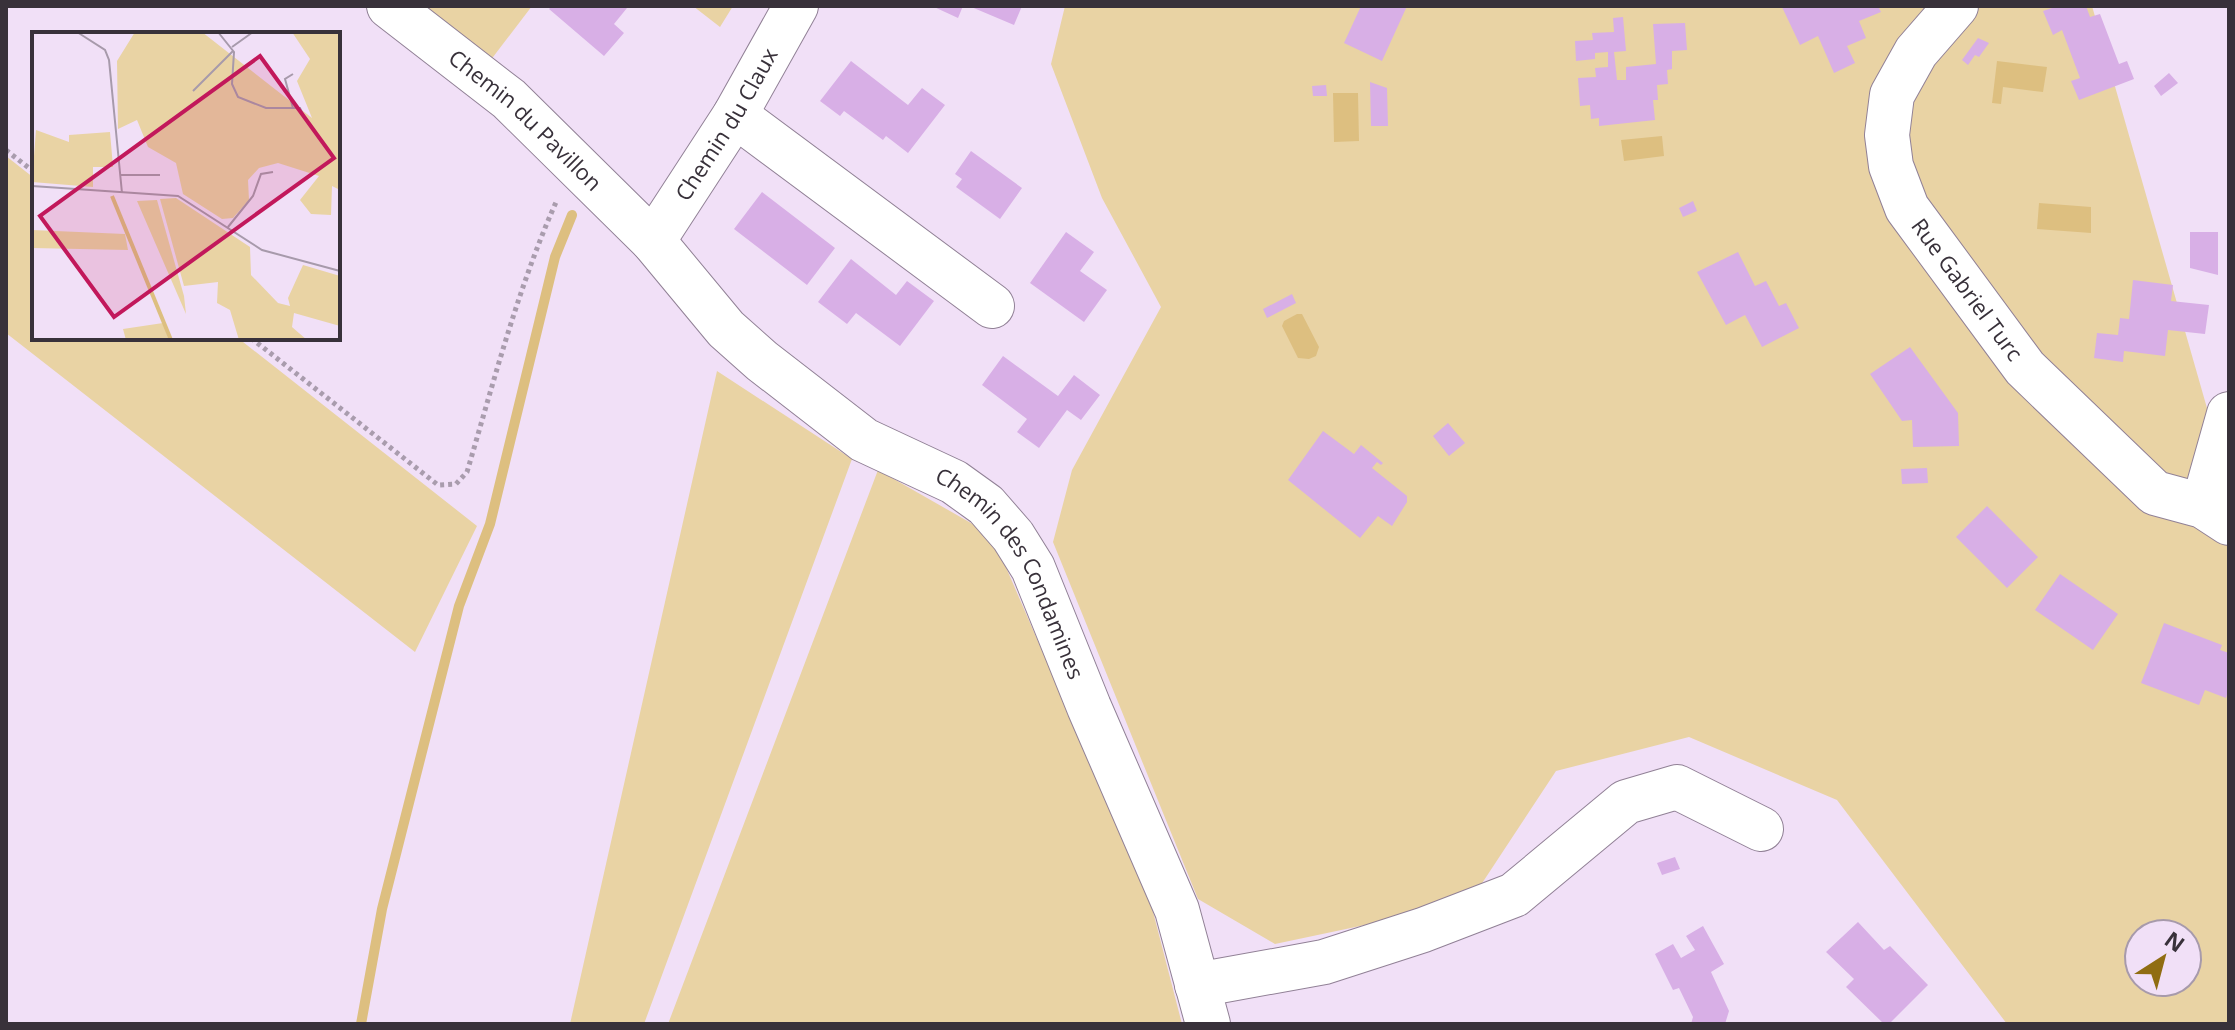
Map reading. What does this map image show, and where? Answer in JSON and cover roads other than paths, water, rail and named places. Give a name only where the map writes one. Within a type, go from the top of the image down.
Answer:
[{"type":"street","name":"Chemin du Pavillon","points":[[389,6],[509,99],[653,241]]},
{"type":"street","name":"Chemin du Claux","points":[[653,241],[735,115],[796,6]]},
{"type":"street","name":"Rue Gabriel Turc","points":[[1956,6],[1916,52],[1892,95],[1887,135],[1891,166],[1907,208],[2025,368],[2155,493],[2216,515],[2229,414]]},
{"type":"street","points":[[735,115],[992,306]]},
{"type":"street","name":"Chemin des Condamines","points":[[653,241],[726,329],[762,361],[864,440],[954,482],[986,505],[1013,536],[1033,568],[1177,910],[1202,1005]]},
{"type":"street","points":[[1202,1005],[1423,930],[1514,895],[1626,802],[1677,787],[1761,829]]},
{"type":"waterway","points":[[361,1024],[382,909],[459,606],[490,524],[555,257],[572,215]]}]
